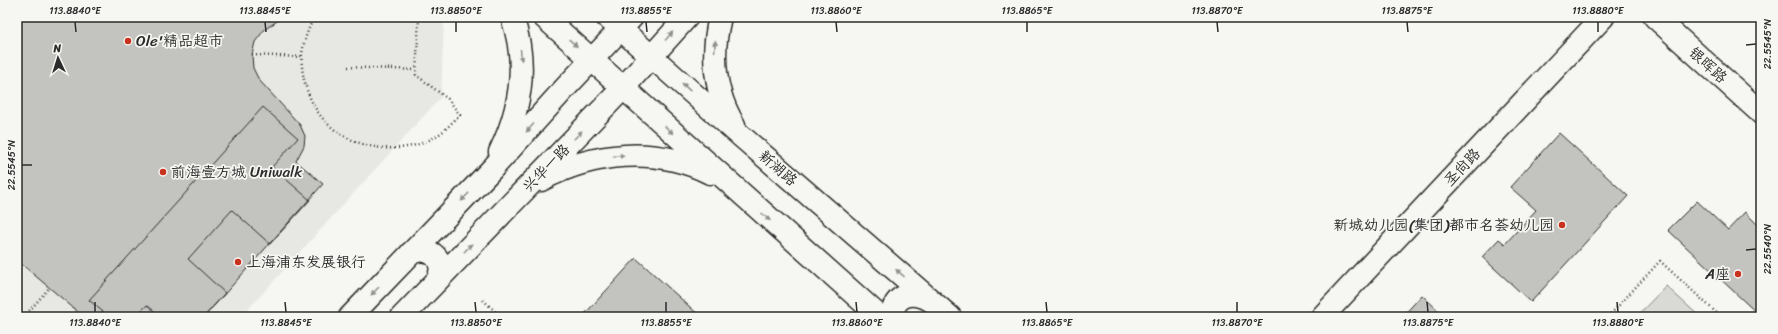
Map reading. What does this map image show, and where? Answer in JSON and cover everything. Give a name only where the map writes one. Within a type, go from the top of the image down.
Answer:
[{"type":"main road","points":[[492,169],[507,138],[516,112],[521,85],[522,66],[520,48],[512,17]]},
{"type":"main road","points":[[544,17],[726,182],[880,317]]},
{"type":"main road","name":"兴华一路","points":[[402,317],[623,88],[687,17]]},
{"type":"main road","points":[[720,17],[716,34],[716,77],[721,98],[741,136]]},
{"type":"main road","name":"圣尚路","points":[[1322,317],[1603,17]]},
{"type":"main road","name":"银晖路","points":[[1655,17],[1761,113]]},
{"type":"main road","points":[[350,317],[492,169],[592,60],[620,21]]},
{"type":"main road","name":"新湖路","points":[[620,21],[652,56],[741,136],[950,317]]},
{"type":"main road","points":[[519,195],[537,182],[577,163],[620,155],[664,158],[686,164],[726,182]]},
{"type":"main road","points":[[411,253],[416,251],[428,251],[438,259],[441,269],[437,281]]},
{"type":"main road","points":[[892,317],[893,308],[902,297],[916,294],[930,300]]},
{"type":"path","points":[[314,17],[306,36],[302,57],[302,67],[309,96],[326,122],[350,140],[379,149],[410,147],[438,135],[460,114],[448,99],[416,75],[415,70],[419,17]]},
{"type":"path","points":[[252,55],[302,57]]},
{"type":"path","points":[[348,67],[415,70]]},
{"type":"path","points":[[1608,317],[1660,261],[1721,317]]},
{"type":"path","points":[[24,317],[50,288]]},
{"type":"path","points":[[483,300],[501,317]]},
{"type":"shaded area","name":"前海壹方城 Uniwalk","points":[[17,17],[444,17],[441,97],[241,317],[17,317]]},
{"type":"shaded area","points":[[1666,286],[1700,317],[1636,317]]},
{"type":"building","name":"前海壹方城 Uniwalk","points":[[17,17],[283,17],[264,30],[255,42],[252,55],[253,68],[259,80],[300,125],[305,136],[304,146],[296,161],[323,184],[204,317],[84,317],[19,262],[17,264]]},
{"type":"building","points":[[263,107],[298,138],[272,167],[310,200],[270,244],[232,210],[188,259],[225,293],[204,317],[161,317],[147,305],[135,317],[109,317],[89,300]]},
{"type":"building","name":"新城幼儿园(集团)都市名荟幼儿园","points":[[1559,133],[1628,196],[1531,302],[1482,257],[1499,239],[1505,244],[1536,210],[1510,187]]},
{"type":"building","name":"A座","points":[[1697,201],[1728,230],[1745,212],[1761,228],[1761,317],[1668,230]]},
{"type":"building","points":[[636,258],[701,317],[582,317]]},
{"type":"building","points":[[1422,295],[1445,317],[1402,317]]},
{"type":"place","name":"Ole'精品超市","points":[[128,41]]},
{"type":"place","name":"前海壹方城 Uniwalk","points":[[163,172]]},
{"type":"place","name":"新城幼儿园(集团)都市名荟幼儿园","points":[[1562,225]]},
{"type":"place","name":"上海浦东发展银行","points":[[238,262]]},
{"type":"place","name":"A座","points":[[1738,274]]}]
